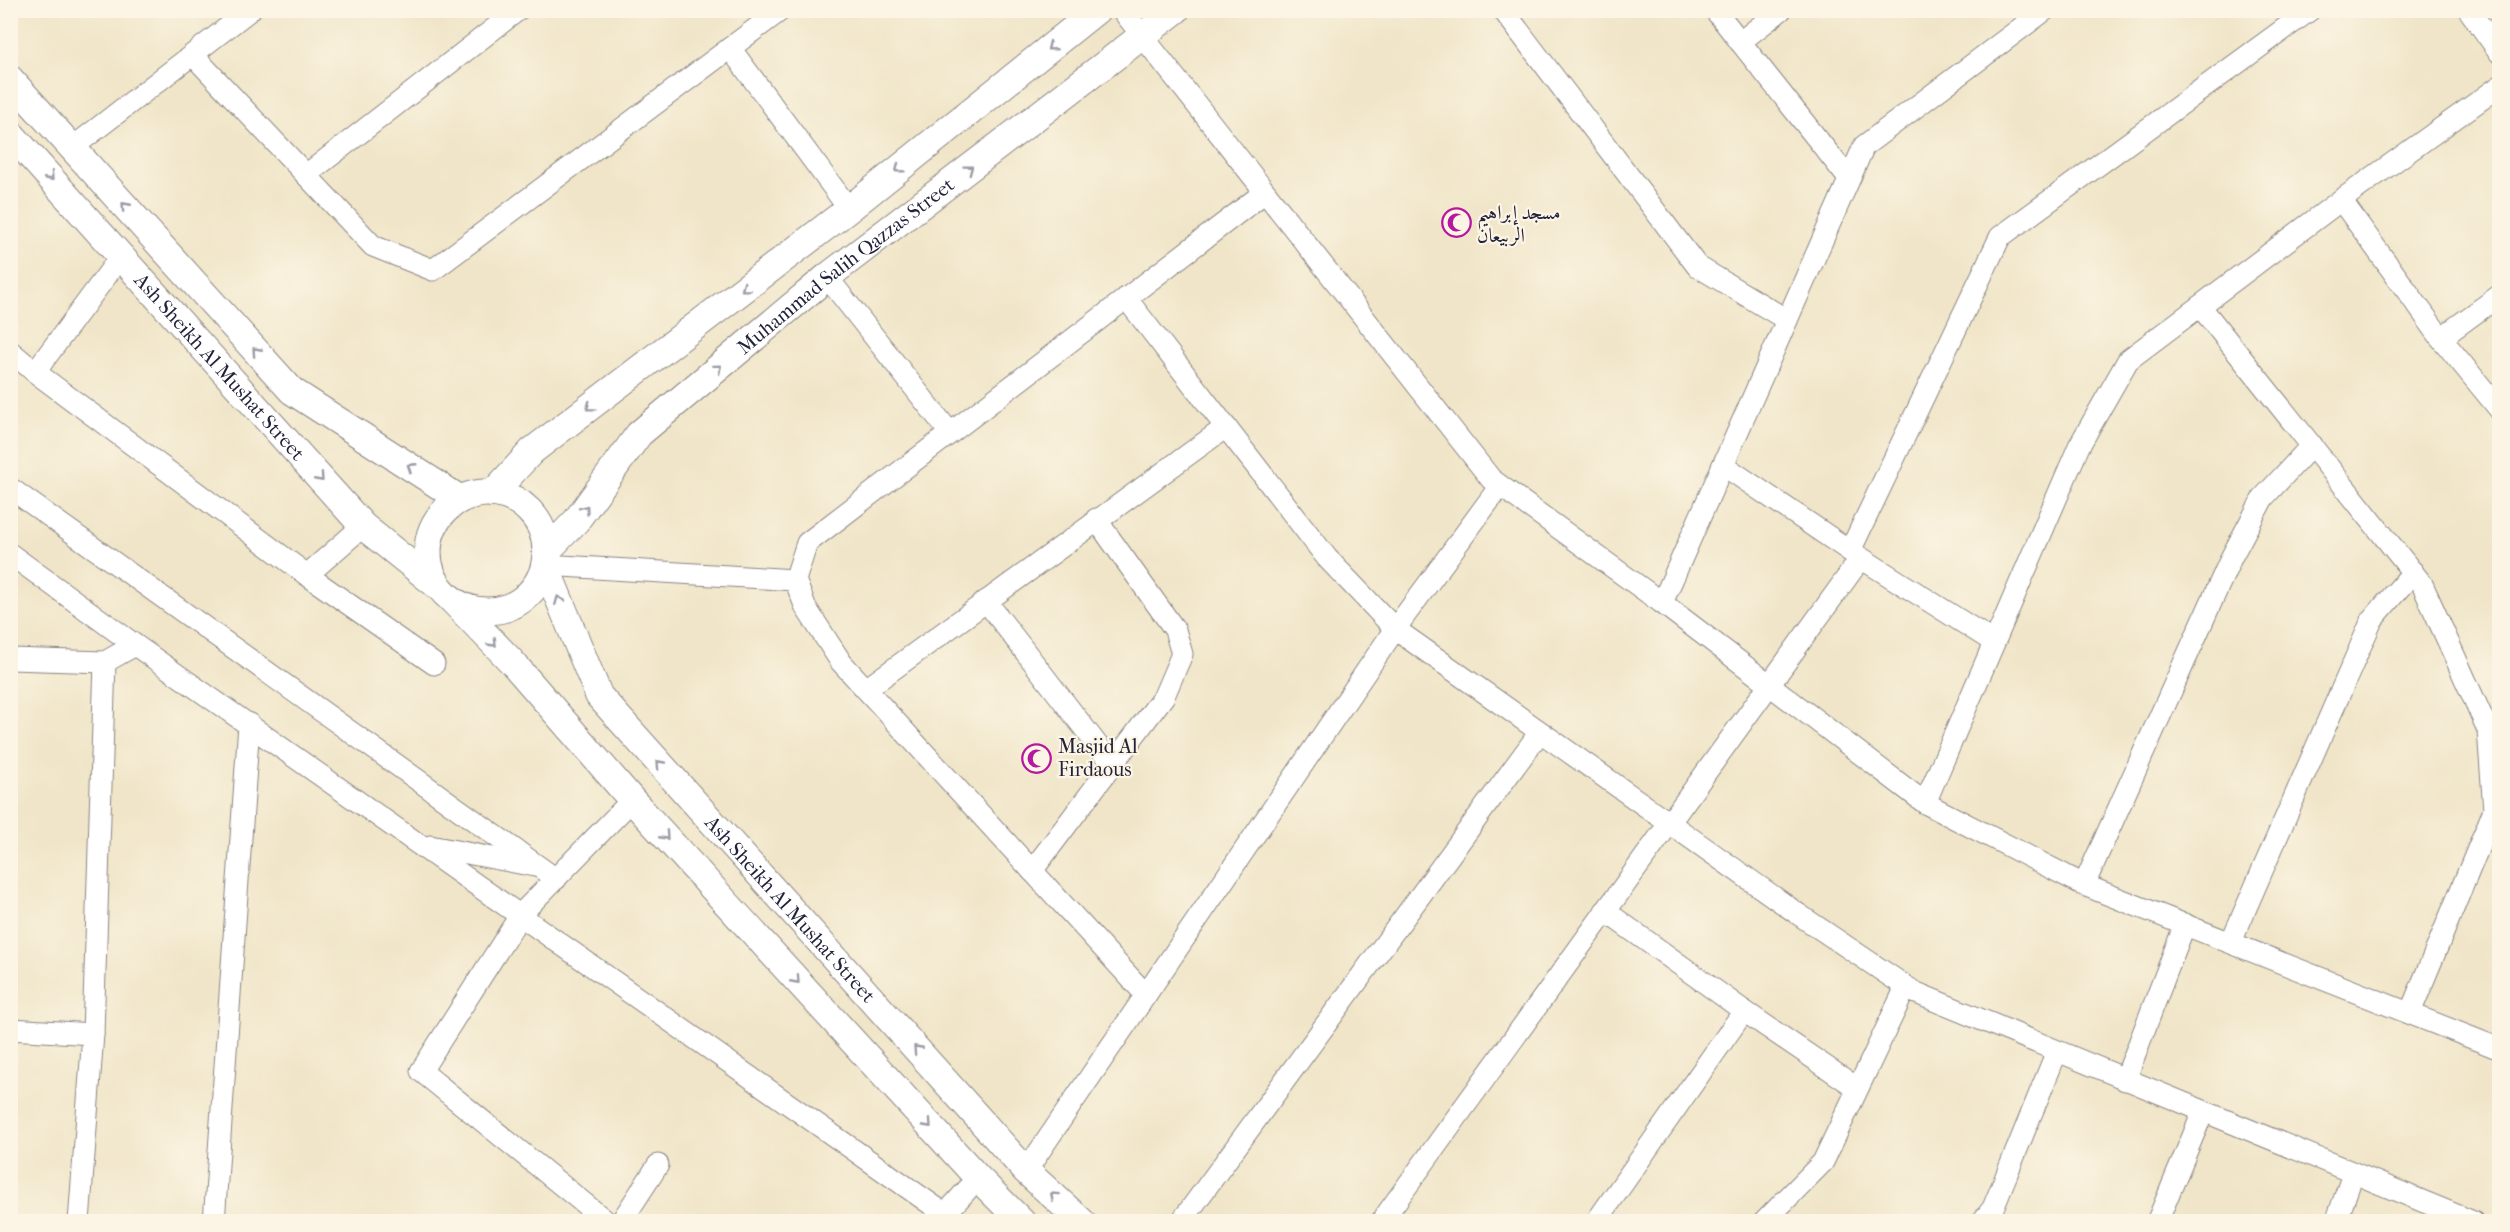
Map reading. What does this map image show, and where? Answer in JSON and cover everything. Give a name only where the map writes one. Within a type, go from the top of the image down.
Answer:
[{"type":"street","points":[[72,148],[250,10]]},
{"type":"street","points":[[306,175],[518,10]]},
{"type":"street","points":[[193,55],[373,246],[434,270],[781,10]]},
{"type":"street","points":[[493,493],[532,451],[849,208],[1096,10]]},
{"type":"street","points":[[1122,10],[1491,479],[1500,486],[1662,603],[1925,803],[2084,885],[2499,1049]]},
{"type":"street","name":"Muhammad Salih Qazzas Street","points":[[546,559],[639,434],[827,277],[1176,10]]},
{"type":"street","points":[[1503,10],[1697,266],[1787,320]]},
{"type":"street","points":[[1715,10],[1849,179]]},
{"type":"street","points":[[1740,42],[1781,10]]},
{"type":"street","points":[[1662,603],[1864,146],[2045,10]]},
{"type":"street","points":[[1381,1221],[1769,685],[1856,554],[2000,237],[2310,10]]},
{"type":"street","points":[[2469,10],[2499,53]]},
{"type":"street","points":[[730,48],[849,208]]},
{"type":"street","name":"Ash Sheikh Al Mushat Street","points":[[10,79],[292,391],[460,499]]},
{"type":"street","points":[[1925,803],[2079,446],[2128,360],[2340,200],[2499,86]]},
{"type":"street","name":"Ash Sheikh Al Mushat Street","points":[[10,133],[363,526],[446,594],[512,662],[632,800],[978,1178],[1022,1221]]},
{"type":"street","points":[[1146,995],[841,662],[806,609],[795,580],[807,543],[1265,192]]},
{"type":"street","points":[[2340,200],[2441,338],[2499,410]]},
{"type":"street","points":[[35,372],[121,256]]},
{"type":"street","points":[[827,277],[950,434]]},
{"type":"street","points":[[2441,338],[2499,295]]},
{"type":"street","points":[[1126,298],[1328,558],[1395,629],[1906,987],[2125,1080],[2473,1221]]},
{"type":"street","points":[[2200,306],[2422,584],[2488,730],[2494,810],[2410,1013]]},
{"type":"street","points":[[10,351],[307,575],[434,664]]},
{"type":"street","points":[[866,689],[1096,519],[1226,427]]},
{"type":"street","points":[[2084,885],[2232,556],[2263,498],[2312,446]]},
{"type":"street","points":[[1723,465],[1994,642]]},
{"type":"street","points":[[1026,1171],[1395,629],[1500,486]]},
{"type":"street","points":[[10,488],[548,873]]},
{"type":"street","points":[[493,493],[510,498],[525,507],[537,519],[544,535],[546,559],[538,583],[525,598],[508,608],[490,612],[470,609],[446,594],[429,564],[428,538],[435,522],[446,509],[460,499],[476,494],[493,493]]},
{"type":"street","points":[[1032,871],[1164,696],[1182,654],[1175,630],[1096,519]]},
{"type":"street","points":[[307,575],[363,526]]},
{"type":"street","points":[[10,554],[135,645],[521,915],[941,1218],[978,1178]]},
{"type":"street","points":[[546,559],[795,580]]},
{"type":"street","name":"Ash Sheikh Al Mushat Street","points":[[546,559],[599,696],[1026,1171],[1082,1221]]},
{"type":"street","points":[[2231,942],[2372,620],[2413,572]]},
{"type":"street","points":[[986,601],[1112,764]]},
{"type":"street","points":[[10,659],[105,662],[135,645]]},
{"type":"street","points":[[79,1221],[93,1034],[105,662]]},
{"type":"street","points":[[214,1221],[249,724]]},
{"type":"street","points":[[1181,1221],[1540,732]]},
{"type":"street","points":[[607,1221],[421,1071],[548,873],[632,800]]},
{"type":"street","points":[[420,844],[548,873]]},
{"type":"street","points":[[1605,911],[1744,1011],[1857,1088]]},
{"type":"street","points":[[2125,1080],[2185,924]]},
{"type":"street","points":[[1764,1221],[1822,1162],[1906,987]]},
{"type":"street","points":[[1596,1221],[1744,1011]]},
{"type":"street","points":[[10,1029],[93,1034]]},
{"type":"street","points":[[1982,1221],[1994,1208],[2056,1051]]},
{"type":"street","points":[[2157,1221],[2203,1112]]},
{"type":"street","points":[[621,1221],[658,1165]]},
{"type":"street","points":[[2336,1221],[2353,1174]]},
{"type":"place","name":"مسجد إبراهيم الربيعان","points":[[1456,223]]},
{"type":"place","name":"Masjid Al Firdaous","points":[[1037,758]]}]
